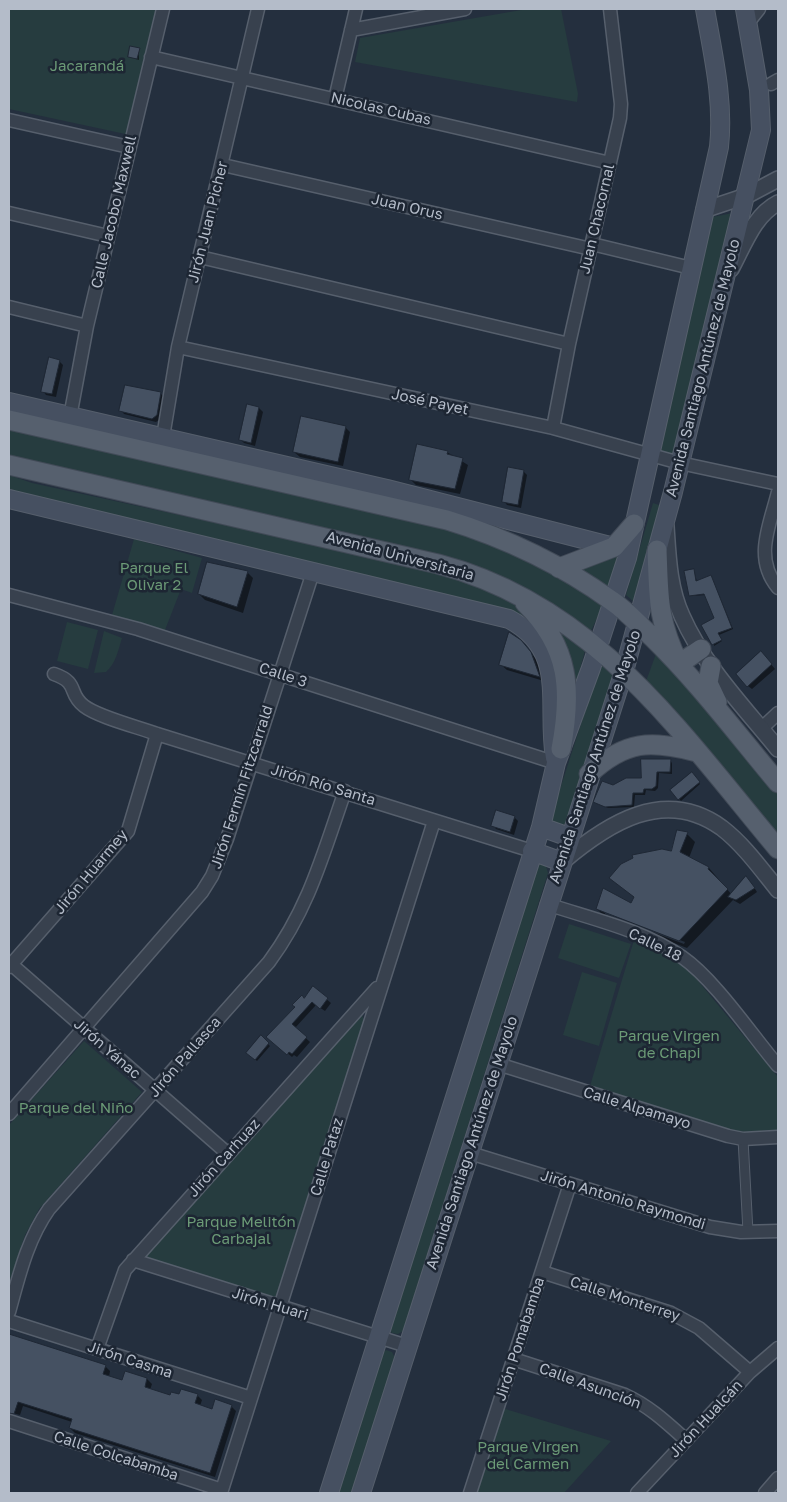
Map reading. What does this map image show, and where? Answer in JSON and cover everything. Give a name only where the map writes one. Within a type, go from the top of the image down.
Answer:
[{"type":"main road","name":"Avenida Santiago Antúnez de Mayolo","points":[[329,1493],[541,827],[559,756],[598,648],[627,558],[652,455],[691,268],[719,147],[720,96],[705,9]]},
{"type":"main road","name":"Avenida Santiago Antúnez de Mayolo","points":[[361,1493],[589,774],[624,671],[673,492],[762,130],[760,90],[746,16]]},
{"type":"main road","points":[[9,402],[163,437],[254,467]]},
{"type":"main road","points":[[9,420],[254,467],[614,547]]},
{"type":"main road","name":"Avenida Universitaria","points":[[9,465],[397,553],[454,568],[516,593],[551,612],[598,648],[624,671],[697,752],[778,849]]},
{"type":"main road","points":[[645,484],[660,485],[673,492]]},
{"type":"main road","points":[[373,494],[496,536],[559,568],[613,602],[638,623],[679,664],[777,779]]},
{"type":"main road","points":[[9,499],[509,619],[525,627],[534,637],[548,665],[554,696],[554,750],[559,756]]},
{"type":"main road","points":[[559,568],[614,547],[634,524]]},
{"type":"main road","points":[[657,550],[659,611],[667,639],[679,664]]},
{"type":"main road","points":[[516,593],[542,622],[553,640],[565,673],[568,713],[559,756]]},
{"type":"main road","points":[[679,664],[701,649]]},
{"type":"main road","points":[[711,666],[708,683],[726,721]]},
{"type":"main road","points":[[589,774],[600,764],[624,749],[639,744],[673,745],[697,752]]},
{"type":"main road","points":[[541,827],[570,837]]},
{"type":"main road","points":[[532,851],[562,862]]},
{"type":"street","name":"Calle Jacobo Maxwell","points":[[70,417],[87,326],[163,9]]},
{"type":"street","name":"Jirón Juan Picher","points":[[163,437],[178,347],[223,166],[258,9]]},
{"type":"street","points":[[335,98],[356,9]]},
{"type":"street","points":[[351,30],[465,9]]},
{"type":"street","name":"Juan Chacornal","points":[[553,428],[569,344],[610,163],[621,104],[610,9]]},
{"type":"street","points":[[746,16],[759,9]]},
{"type":"street","name":"Nicolas Cubas","points":[[151,57],[242,76],[610,163]]},
{"type":"street","points":[[9,120],[130,148]]},
{"type":"street","name":"Juan Orus","points":[[223,166],[691,268]]},
{"type":"street","points":[[704,210],[746,196],[778,179]]},
{"type":"street","points":[[724,281],[760,217],[767,209],[778,203]]},
{"type":"street","points":[[9,213],[108,236]]},
{"type":"street","points":[[200,257],[569,344]]},
{"type":"street","points":[[9,307],[87,326]]},
{"type":"street","name":"José Payet","points":[[178,347],[553,428],[680,463],[778,484]]},
{"type":"street","points":[[778,492],[774,526],[764,544],[766,565],[772,580],[778,588]]},
{"type":"street","points":[[665,520],[674,591],[682,616],[711,666],[778,748]]},
{"type":"street","name":"Jirón Fermín Fitzcarrald","points":[[9,1114],[202,892],[212,876],[252,763],[313,572]]},
{"type":"street","name":"Calle 3","points":[[9,595],[138,629],[279,674],[559,756]]},
{"type":"street","name":"Jirón Río Santa","points":[[54,674],[67,678],[75,696],[84,706],[157,734],[345,791],[532,851]]},
{"type":"street","points":[[762,728],[778,713]]},
{"type":"street","name":"Jirón Huarmey","points":[[10,966],[128,831],[157,734]]},
{"type":"street","name":"Jirón Pallasca","points":[[9,1312],[23,1260],[38,1225],[269,962],[292,928],[310,892],[345,791]]},
{"type":"street","points":[[562,862],[595,835],[629,816],[649,811],[680,811],[695,814],[722,828],[735,839],[778,890]]},
{"type":"street","name":"Calle Pataz","points":[[222,1492],[380,985],[434,821]]},
{"type":"street","name":"Calle 18","points":[[548,904],[637,935],[683,958],[707,979],[778,1066]]},
{"type":"street","name":"Jirón Yánac","points":[[10,966],[227,1153]]},
{"type":"street","name":"Jirón Carhuaz","points":[[97,1349],[120,1281],[133,1260],[227,1153],[380,985]]},
{"type":"street","name":"Calle Alpamayo","points":[[498,1064],[709,1130],[743,1138],[778,1137]]},
{"type":"street","points":[[743,1138],[748,1232]]},
{"type":"street","name":"Jirón Antonio Raymondi","points":[[470,1153],[710,1227],[748,1232],[778,1231]]},
{"type":"street","name":"Jirón Pomabamba","points":[[470,1493],[570,1184]]},
{"type":"street","name":"Jirón Huari","points":[[133,1260],[407,1346]]},
{"type":"street","name":"Calle Monterrey","points":[[542,1272],[685,1319],[750,1372]]},
{"type":"street","name":"Jirón Casma","points":[[9,1321],[251,1398]]},
{"type":"street","name":"Jirón Hualcán","points":[[637,1493],[750,1372],[778,1348]]},
{"type":"street","name":"Calle Asunción","points":[[513,1359],[641,1402],[654,1411],[686,1440]]},
{"type":"street","name":"Calle Colcabamba","points":[[9,1421],[222,1492]]},
{"type":"street","points":[[765,1493],[778,1478]]},
{"type":"green space","name":"Jacarandá","points":[[9,9],[159,9],[130,135],[9,109]]},
{"type":"green space","points":[[527,9],[561,9],[578,94],[577,102],[355,62],[360,38]]},
{"type":"green space","points":[[733,213],[676,456],[659,451],[712,217]]},
{"type":"green space","points":[[9,427],[491,540],[604,603],[591,631],[528,591],[9,459]]},
{"type":"green space","points":[[9,475],[32,483],[432,570],[497,593],[518,603],[539,628],[491,608],[9,490]]},
{"type":"green space","points":[[653,503],[662,506],[634,602],[626,595]]},
{"type":"green space","name":"Parque El Olivar 2","points":[[134,539],[202,558],[192,593],[181,589],[165,630],[112,615]]},
{"type":"green space","points":[[616,553],[621,555],[612,592],[578,569]]},
{"type":"green space","points":[[547,618],[586,647],[571,701]]},
{"type":"green space","points":[[67,622],[98,630],[88,669],[57,661]]},
{"type":"green space","points":[[104,631],[122,638],[112,665],[106,672],[94,673]]},
{"type":"green space","points":[[657,651],[778,792],[778,839],[645,684]]},
{"type":"green space","points":[[602,659],[615,671],[566,823],[562,826],[550,820]]},
{"type":"green space","points":[[541,864],[546,866],[548,873],[403,1331],[398,1334],[392,1333],[389,1328],[535,867]]},
{"type":"green space","points":[[569,924],[631,944],[619,978],[558,958]]},
{"type":"green space","name":"Parque Virgen de Chapi","points":[[634,940],[666,955],[694,976],[778,1077],[778,1130],[744,1132],[731,1130],[590,1086]]},
{"type":"green space","points":[[582,972],[617,983],[599,1046],[563,1035]]},
{"type":"green space","name":"Parque Melitón Carbajal","points":[[362,1014],[364,1021],[280,1295],[270,1300],[149,1260],[145,1254],[357,1015]]},
{"type":"green space","name":"Parque del Niño","points":[[84,1041],[142,1092],[39,1209],[25,1235],[9,1283],[9,1125]]},
{"type":"green space","points":[[386,1350],[392,1352],[395,1358],[352,1493],[337,1493],[381,1354]]},
{"type":"green space","name":"Parque Virgen del Carmen","points":[[502,1408],[611,1441],[564,1493],[475,1493]]},
{"type":"building","points":[[130,46],[140,48],[137,59],[128,57]]},
{"type":"building","points":[[49,357],[60,360],[52,394],[41,392]]},
{"type":"building","points":[[125,385],[161,392],[157,415],[152,419],[119,411]]},
{"type":"building","points":[[247,404],[259,407],[251,443],[239,440]]},
{"type":"building","points":[[301,416],[346,426],[338,462],[293,452]]},
{"type":"building","points":[[417,444],[448,451],[447,454],[463,458],[455,489],[409,480]]},
{"type":"building","points":[[508,467],[524,470],[518,505],[502,502]]},
{"type":"building","points":[[207,562],[248,571],[237,607],[198,594]]},
{"type":"building","points":[[694,569],[696,581],[711,575],[732,628],[718,633],[722,640],[712,645],[701,625],[714,618],[704,594],[689,596],[684,571]]},
{"type":"building","points":[[509,632],[521,640],[531,652],[540,677],[499,665]]},
{"type":"building","points":[[761,651],[772,664],[747,687],[736,674]]},
{"type":"building","points":[[641,759],[671,759],[670,772],[657,772],[656,786],[652,789],[644,789],[643,793],[633,793],[632,805],[605,807],[593,802],[602,781],[613,785],[626,778],[641,778]]},
{"type":"building","points":[[692,772],[700,782],[678,800],[670,790]]},
{"type":"building","points":[[496,810],[515,816],[510,832],[491,826]]},
{"type":"building","points":[[677,830],[688,832],[680,852],[709,867],[708,869],[728,889],[679,941],[596,909],[603,888],[631,903],[634,897],[609,878],[621,864],[633,858],[632,855],[662,849],[671,851]]},
{"type":"building","points":[[746,876],[755,888],[736,900],[728,897]]},
{"type":"building","points":[[313,986],[328,998],[320,1009],[312,1002],[292,1024],[307,1037],[292,1054],[289,1052],[287,1055],[266,1037],[295,1007],[292,1005],[302,995],[304,998]]},
{"type":"building","points":[[261,1035],[269,1043],[255,1060],[246,1053]]},
{"type":"building","points":[[9,1334],[106,1365],[103,1374],[122,1380],[125,1371],[147,1378],[145,1387],[170,1395],[171,1392],[179,1394],[181,1389],[198,1394],[195,1403],[212,1409],[215,1399],[232,1405],[210,1473],[69,1428],[72,1419],[18,1402],[14,1414],[9,1413]]}]
